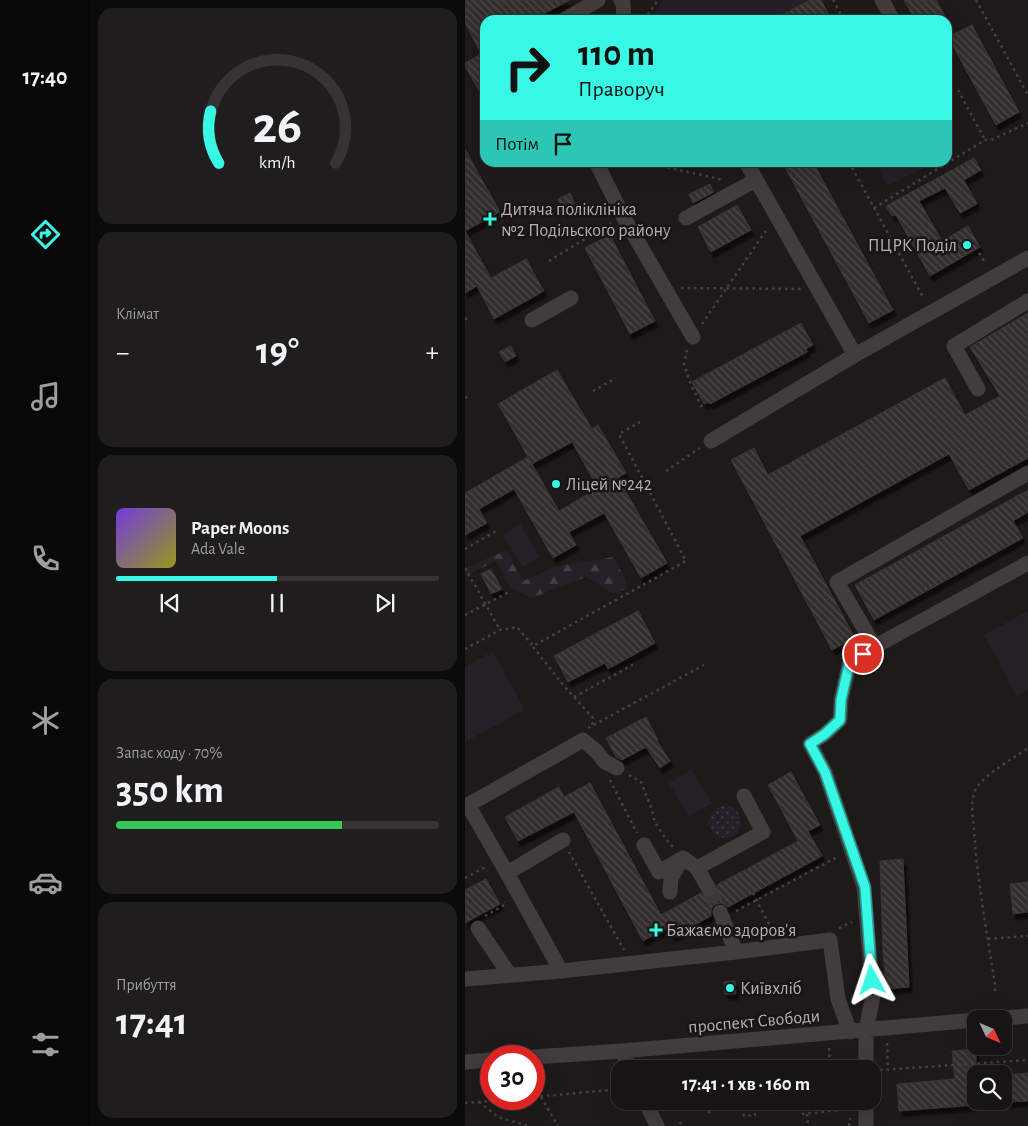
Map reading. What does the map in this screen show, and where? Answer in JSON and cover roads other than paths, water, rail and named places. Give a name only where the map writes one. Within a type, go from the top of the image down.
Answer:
[{"type":"street","points":[[572,15],[598,0]]},
{"type":"street","points":[[882,0],[890,15]]},
{"type":"street","points":[[624,1],[624,15]]},
{"type":"street","points":[[603,167],[623,216],[693,337]]},
{"type":"street","points":[[747,167],[750,182],[776,216],[855,355]]},
{"type":"street","points":[[686,218],[750,182]]},
{"type":"street","points":[[711,441],[855,355],[1028,258]]},
{"type":"street","points":[[532,320],[571,298]]},
{"type":"street","points":[[979,389],[954,346],[1028,301]]},
{"type":"street","points":[[875,647],[837,582],[1028,473]]},
{"type":"street","points":[[871,1060],[866,1030],[873,996],[865,887],[825,772],[810,744],[825,734],[840,720],[841,700],[850,660],[1028,563]]},
{"type":"street","points":[[561,970],[467,806],[583,740],[611,765]]},
{"type":"street","points":[[697,868],[763,832],[744,796]]},
{"type":"street","points":[[507,873],[563,840]]},
{"type":"street","points":[[644,845],[659,872],[683,858]]},
{"type":"street","points":[[683,858],[697,868],[709,889]]},
{"type":"street","points":[[670,892],[671,878],[683,858]]},
{"type":"street","points":[[721,915],[736,952]]},
{"type":"street","points":[[479,928],[509,974]]},
{"type":"street","points":[[465,979],[736,952],[830,940],[838,999],[850,1032]]},
{"type":"street","points":[[1013,1017],[1028,1016]]},
{"type":"street","name":"проспект Свободи","points":[[545,1056],[967,1021]]},
{"type":"street","points":[[622,1051],[626,1060]]},
{"type":"street","points":[[465,1062],[480,1061]]},
{"type":"street","points":[[649,1110],[657,1126]]},
{"type":"street","points":[[866,1110],[866,1126]]},
{"type":"tunnel","points":[[709,889],[720,912]]},
{"type":"place","name":"Дитяча поліклініка №2 Подільского району","points":[[490,219]]},
{"type":"place","name":"ПЦРК Поділ","points":[[967,245]]},
{"type":"place","name":"Ліцей №242","points":[[556,484]]},
{"type":"place","name":"Бажаємо здоров'я","points":[[656,930]]},
{"type":"place","name":"Київхліб","points":[[730,988]]}]
